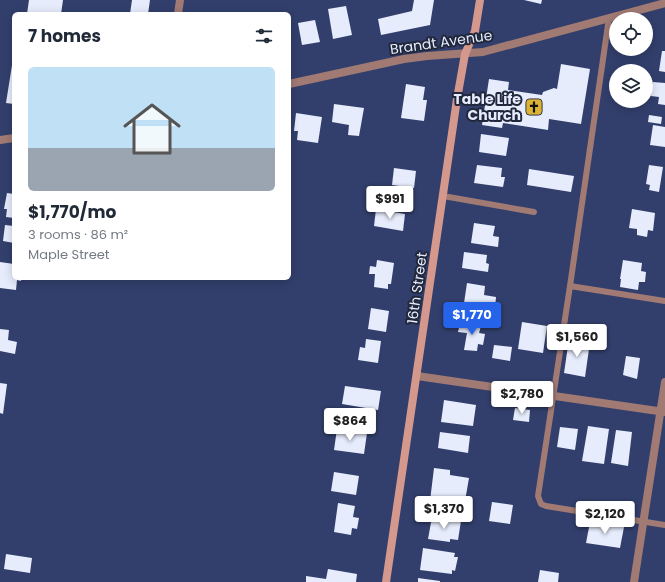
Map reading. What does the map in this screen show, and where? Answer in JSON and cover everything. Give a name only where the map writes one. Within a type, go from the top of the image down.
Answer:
[{"type":"street","points":[[178,12],[180,0]]},
{"type":"street","name":"16th Street","points":[[386,582],[465,54],[474,31],[480,0]]},
{"type":"street","name":"Brandt Avenue","points":[[631,12],[665,3]]},
{"type":"street","name":"Brandt Avenue","points":[[291,84],[404,59],[486,51],[609,18]]},
{"type":"street","points":[[0,140],[12,138]]},
{"type":"street","points":[[417,376],[663,412]]},
{"type":"street","points":[[634,582],[643,522],[663,412],[665,382]]},
{"type":"lane","points":[[609,18],[538,496],[542,504],[557,508],[665,525]]},
{"type":"lane","points":[[443,196],[534,212]]},
{"type":"lane","points":[[570,286],[665,301]]},
{"type":"building","points":[[29,0],[63,0],[61,12],[27,12]]},
{"type":"building","points":[[132,0],[150,0],[148,12],[130,12]]},
{"type":"building","points":[[414,0],[434,0],[430,25],[381,35],[378,19],[412,11]]},
{"type":"building","points":[[524,0],[542,0],[541,4]]},
{"type":"building","points":[[346,6],[352,35],[333,39],[328,9]]},
{"type":"building","points":[[315,20],[320,42],[302,45],[298,23]]},
{"type":"building","points":[[662,51],[665,51],[665,72],[659,71]]},
{"type":"building","name":"Table Life Church","points":[[561,64],[590,69],[581,124],[549,119],[548,130],[503,123],[502,128],[482,125],[489,79],[509,82],[508,90],[542,95],[543,92],[554,88],[557,89]]},
{"type":"building","points":[[12,65],[12,104],[6,103]]},
{"type":"building","points":[[653,82],[665,83],[665,105],[658,104],[659,97],[653,96]]},
{"type":"building","points":[[406,84],[425,87],[423,100],[427,100],[424,121],[401,118]]},
{"type":"building","points":[[334,104],[364,108],[359,136],[348,135],[349,125],[332,122]]},
{"type":"building","points":[[296,113],[322,117],[318,143],[297,140],[298,131],[294,131]]},
{"type":"building","points":[[649,115],[662,117],[661,124],[648,122]]},
{"type":"building","points":[[653,125],[665,127],[665,147],[650,145]]},
{"type":"building","points":[[481,134],[509,138],[506,156],[479,152]]},
{"type":"building","points":[[477,165],[502,168],[501,177],[505,177],[503,187],[474,183]]},
{"type":"building","points":[[649,165],[663,167],[659,192],[649,190],[650,185],[646,184]]},
{"type":"building","points":[[394,168],[416,171],[414,188],[392,185]]},
{"type":"building","points":[[529,169],[574,176],[571,192],[527,185]]},
{"type":"building","points":[[7,193],[12,194],[12,218],[6,217],[7,209],[4,209]]},
{"type":"building","points":[[376,209],[405,214],[403,231],[374,226]]},
{"type":"building","points":[[632,209],[655,213],[653,231],[648,230],[647,237],[637,235],[637,229],[629,228]]},
{"type":"building","points":[[474,223],[495,226],[493,236],[499,237],[498,247],[471,243]]},
{"type":"building","points":[[5,225],[12,226],[12,243],[3,241]]},
{"type":"building","points":[[464,252],[487,255],[486,263],[489,264],[488,272],[462,268]]},
{"type":"building","points":[[377,260],[394,263],[391,284],[388,284],[388,289],[374,287],[375,274],[369,274],[370,266],[376,267]]},
{"type":"building","points":[[623,260],[642,263],[641,271],[646,272],[645,282],[639,282],[638,290],[620,287]]},
{"type":"building","points":[[0,262],[12,264],[12,280],[17,280],[16,290],[0,288]]},
{"type":"building","points":[[467,283],[485,286],[484,295],[496,297],[495,308],[464,303]]},
{"type":"building","points":[[371,308],[389,311],[386,332],[368,329]]},
{"type":"building","points":[[522,322],[547,326],[543,353],[518,349]]},
{"type":"building","points":[[460,323],[481,326],[479,333],[485,334],[483,345],[478,344],[477,351],[464,350],[467,333],[458,332]]},
{"type":"building","points":[[0,329],[9,330],[8,340],[17,342],[15,354],[0,351]]},
{"type":"building","points":[[366,339],[381,341],[378,363],[358,360],[360,347],[365,348]]},
{"type":"building","points":[[569,339],[590,342],[585,377],[564,373]]},
{"type":"building","points":[[494,345],[512,347],[510,361],[492,358]]},
{"type":"building","points":[[626,356],[640,358],[637,379],[623,375]]},
{"type":"building","points":[[0,383],[7,384],[3,414],[0,413]]},
{"type":"building","points":[[345,386],[381,391],[378,410],[342,404]]},
{"type":"building","points":[[444,400],[476,405],[473,426],[441,422]]},
{"type":"building","points":[[515,408],[530,410],[529,422],[513,420]]},
{"type":"building","points":[[588,426],[609,429],[604,464],[582,461]]},
{"type":"building","points":[[560,427],[578,429],[575,450],[557,447]]},
{"type":"building","points":[[337,429],[367,433],[364,454],[334,450]]},
{"type":"building","points":[[616,430],[632,432],[628,466],[611,463]]},
{"type":"building","points":[[440,432],[470,436],[468,453],[438,448]]},
{"type":"building","points":[[434,468],[450,470],[450,475],[469,478],[465,501],[446,499],[445,503],[430,501]]},
{"type":"building","points":[[334,472],[359,476],[356,495],[331,491]]},
{"type":"building","points":[[492,502],[513,505],[510,524],[489,521]]},
{"type":"building","points":[[338,503],[355,506],[353,517],[359,518],[357,529],[352,528],[351,535],[334,532]]},
{"type":"building","points":[[432,517],[461,521],[458,540],[450,539],[450,542],[428,539]]},
{"type":"building","points":[[590,522],[624,527],[620,548],[586,543]]},
{"type":"building","points":[[423,548],[455,553],[454,557],[458,557],[455,571],[452,570],[452,574],[420,570]]},
{"type":"building","points":[[6,554],[32,558],[30,573],[4,569]]},
{"type":"building","points":[[328,569],[357,574],[356,582],[306,582],[306,576],[326,579]]},
{"type":"building","points":[[540,570],[559,573],[558,582],[538,582]]},
{"type":"building","points":[[418,578],[440,581],[440,582],[418,582]]},
{"type":"place","name":"Table Life Church","points":[[534,107]]}]
